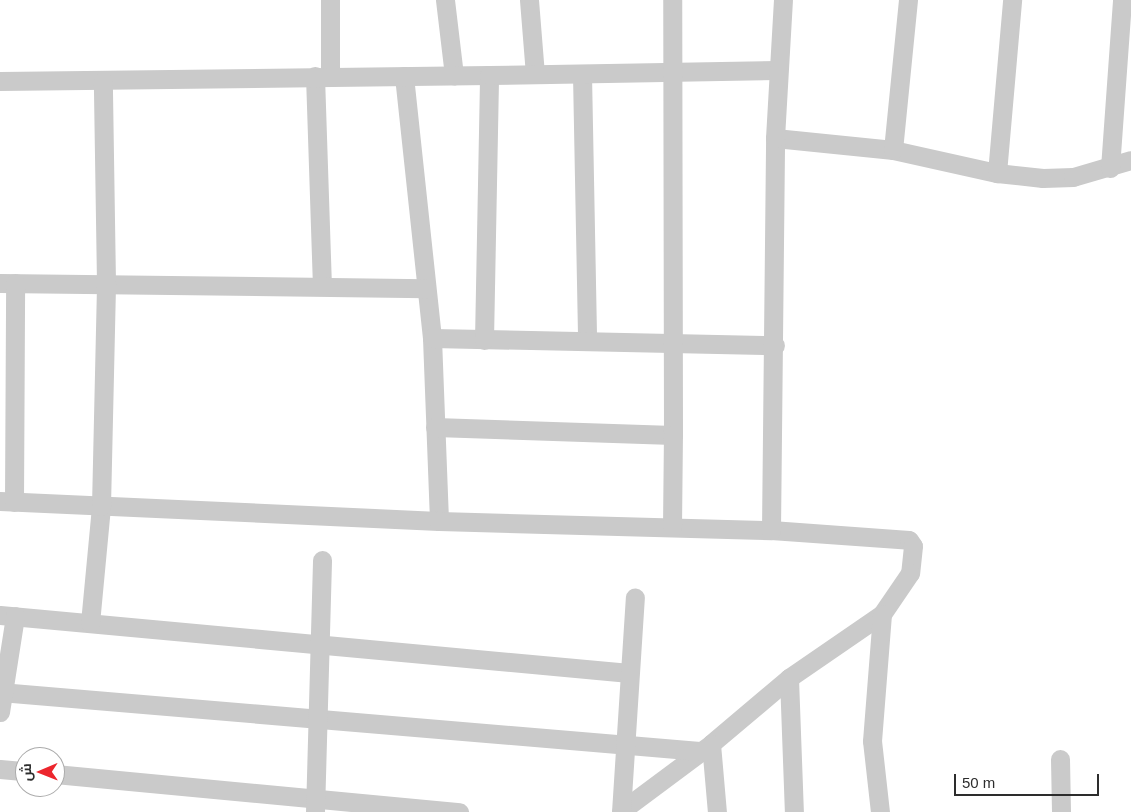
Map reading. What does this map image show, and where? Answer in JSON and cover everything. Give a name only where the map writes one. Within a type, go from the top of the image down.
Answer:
[{"type":"street","points":[[322,286],[322,76],[330,0]]},
{"type":"street","points":[[445,0],[454,75]]},
{"type":"street","points":[[529,0],[535,74]]},
{"type":"street","points":[[672,0],[672,527]]},
{"type":"street","points":[[771,530],[775,345],[775,138],[777,70],[783,0]]},
{"type":"street","points":[[893,150],[908,0]]},
{"type":"street","points":[[997,173],[1012,0]]},
{"type":"street","points":[[1110,168],[1122,0]]},
{"type":"street","points":[[0,82],[777,70]]},
{"type":"street","points":[[582,74],[587,340]]},
{"type":"street","points":[[484,340],[489,75]]},
{"type":"street","points":[[404,76],[432,338],[439,521]]},
{"type":"street","points":[[90,623],[101,506],[106,283],[103,81]]},
{"type":"street","points":[[775,138],[893,150],[997,173],[1073,177],[1110,168],[1131,160]]},
{"type":"street","points":[[426,288],[8,283],[7,501],[439,521],[771,530],[908,540],[913,546],[910,573],[882,614],[789,678],[705,748],[621,812]]},
{"type":"street","points":[[432,338],[775,345]]},
{"type":"street","points":[[435,428],[673,435]]},
{"type":"street","points":[[315,805],[322,560]]},
{"type":"street","points":[[621,812],[635,597]]},
{"type":"street","points":[[880,812],[872,694],[882,614]]},
{"type":"street","points":[[0,712],[8,615],[629,673]]},
{"type":"street","points":[[789,678],[794,812]]},
{"type":"street","points":[[2,692],[624,747],[705,748]]},
{"type":"street","points":[[705,748],[717,812]]},
{"type":"street","points":[[1060,759],[1061,812]]},
{"type":"street","points":[[0,769],[15,770]]},
{"type":"street","points":[[65,775],[315,805],[459,812]]}]
